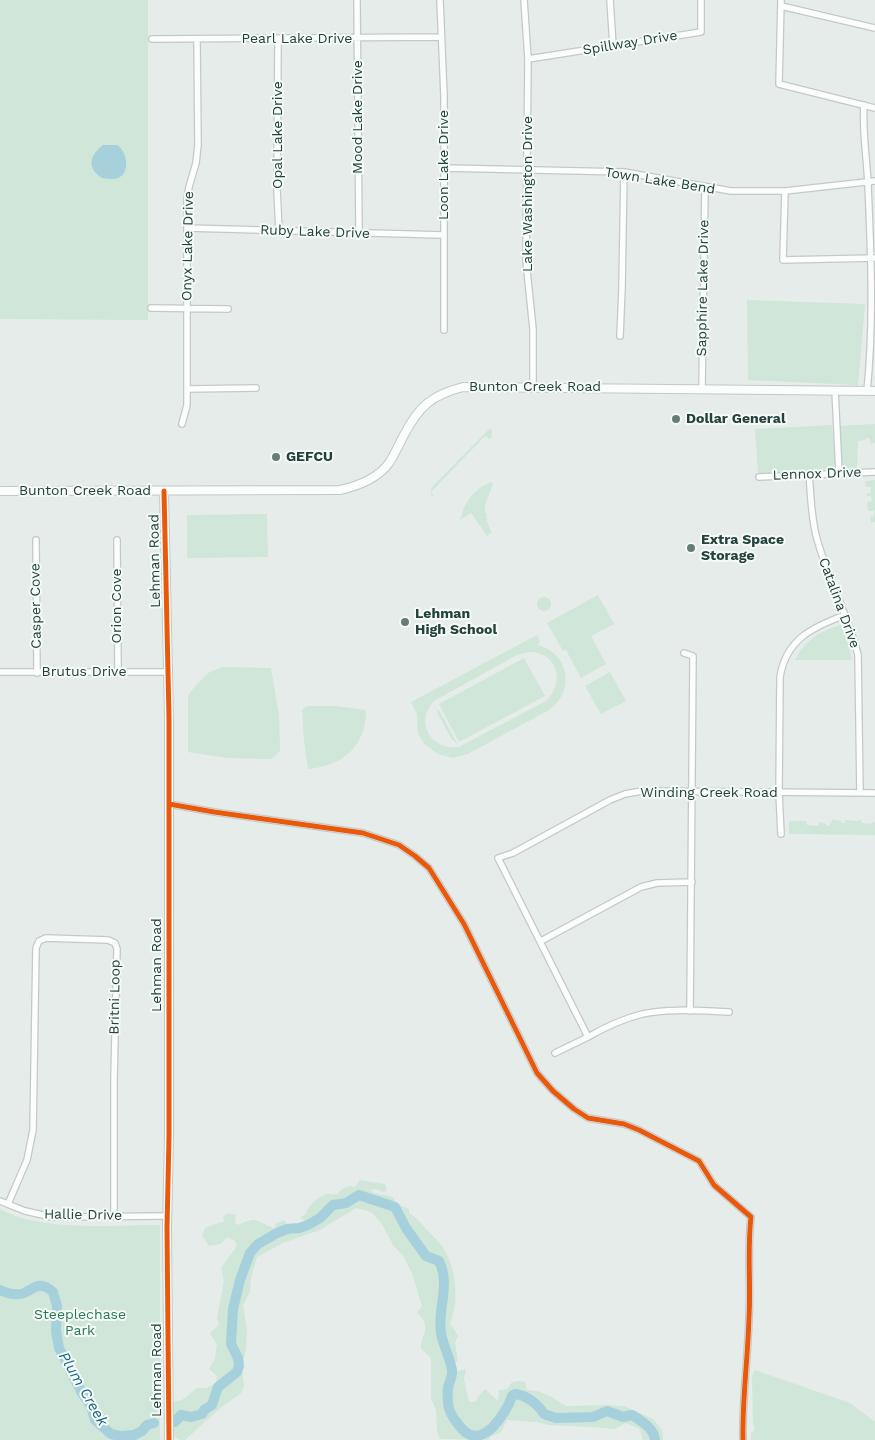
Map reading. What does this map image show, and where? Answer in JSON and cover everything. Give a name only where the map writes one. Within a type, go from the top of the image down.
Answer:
[{"type":"street","name":"Mood Lake Drive","points":[[357,0],[359,234]]},
{"type":"street","name":"Loon Lake Drive","points":[[440,0],[445,168],[443,235],[444,330]]},
{"type":"street","name":"Lake Washington Drive","points":[[524,0],[528,58],[526,261],[533,329],[532,387]]},
{"type":"street","points":[[610,0],[613,46]]},
{"type":"street","name":"Spillway Drive","points":[[528,58],[701,32],[701,0]]},
{"type":"street","points":[[875,28],[781,3],[779,84],[875,108]]},
{"type":"street","name":"Pearl Lake Drive","points":[[152,39],[441,37]]},
{"type":"street","name":"Opal Lake Drive","points":[[278,38],[277,189],[279,231]]},
{"type":"street","name":"Onyx Lake Drive","points":[[182,424],[187,406],[189,187],[196,163],[198,145],[197,39]]},
{"type":"street","points":[[864,105],[863,124],[872,182],[873,258],[869,368],[871,391]]},
{"type":"street","name":"Town Lake Bend","points":[[445,168],[624,172],[731,191],[785,191],[872,182]]},
{"type":"street","points":[[620,336],[624,172]]},
{"type":"street","name":"Sapphire Lake Drive","points":[[702,389],[704,187]]},
{"type":"street","points":[[785,191],[783,260],[873,258]]},
{"type":"street","name":"Ruby Lake Drive","points":[[188,228],[443,235]]},
{"type":"street","points":[[151,308],[228,309]]},
{"type":"street","name":"Bunton Creek Road","points":[[0,491],[310,491],[350,488],[365,483],[389,464],[412,421],[424,406],[444,392],[464,386],[871,391]]},
{"type":"street","points":[[187,389],[256,388]]},
{"type":"street","points":[[835,390],[839,473]]},
{"type":"street","name":"Lennox Drive","points":[[759,477],[875,472]]},
{"type":"street","name":"Catalina Drive","points":[[809,474],[816,537],[827,571],[854,638],[859,666],[860,793]]},
{"type":"street","name":"Lehman Road","points":[[164,491],[169,804],[169,1440]]},
{"type":"street","name":"Casper Cove","points":[[36,540],[38,672]]},
{"type":"street","name":"Orion Cove","points":[[117,540],[118,672]]},
{"type":"street","points":[[781,834],[779,793],[780,677],[782,666],[794,644],[803,635],[814,628],[845,615]]},
{"type":"street","points":[[684,653],[693,656],[690,1011]]},
{"type":"street","name":"Brutus Drive","points":[[0,672],[168,672]]},
{"type":"street","name":"Winding Creek Road","points":[[541,941],[498,858],[513,853],[610,800],[625,794],[642,791],[875,794]]},
{"type":"street","points":[[169,804],[363,833],[399,845],[415,856],[429,868],[464,924],[537,1073],[553,1091],[588,1118],[624,1124],[699,1161],[714,1185],[751,1217],[749,1238],[750,1316],[743,1440]]},
{"type":"street","points":[[588,1037],[541,941],[641,887],[657,883],[692,882]]},
{"type":"street","name":"Britni Loop","points":[[8,1204],[27,1160],[33,1130],[36,948],[39,941],[46,938],[108,940],[115,943],[117,949],[114,1079],[114,1216]]},
{"type":"street","points":[[555,1053],[625,1019],[644,1014],[690,1011],[729,1012]]},
{"type":"street","name":"Hallie Drive","points":[[0,1201],[25,1211],[52,1217],[168,1216]]},
{"type":"green space","points":[[0,0],[148,0],[148,320],[0,319]]},
{"type":"green space","points":[[747,300],[865,304],[858,385],[748,380]]},
{"type":"green space","points":[[875,424],[875,443],[871,444],[869,438],[858,441],[857,469],[845,469],[841,462],[839,426]]},
{"type":"green space","points":[[832,425],[835,464],[831,469],[758,474],[755,429]]},
{"type":"green space","points":[[489,429],[492,430],[492,437],[489,439],[485,436],[431,492],[433,486]]},
{"type":"green space","points":[[875,480],[875,522],[871,523],[870,517],[874,516],[874,511],[868,511],[867,502],[872,501],[871,496],[866,494],[871,493],[871,487],[866,487],[865,481]]},
{"type":"green space","points":[[491,482],[493,484],[485,505],[485,513],[487,514],[487,521],[492,532],[487,536],[471,513],[460,520],[464,508],[475,492]]},
{"type":"green space","points":[[267,514],[268,557],[187,558],[187,515]]},
{"type":"green space","points":[[598,595],[614,624],[591,636],[606,664],[581,678],[566,650],[563,651],[547,623]]},
{"type":"green space","points":[[544,597],[549,599],[551,604],[549,609],[544,611],[539,609],[537,604],[539,599]]},
{"type":"green space","points":[[841,625],[852,660],[795,660],[803,647],[814,637]]},
{"type":"green space","points":[[537,635],[540,642],[537,645],[548,649],[556,655],[565,673],[566,683],[563,693],[558,702],[549,710],[468,754],[453,758],[438,754],[424,744],[418,733],[417,714],[411,702]],"holes":[[[529,652],[539,653],[552,662],[556,669],[556,685],[546,701],[459,747],[449,747],[440,744],[428,733],[426,718],[428,709],[434,701],[517,655]]]},
{"type":"green space","points":[[524,658],[545,696],[459,742],[439,704]]},
{"type":"green space","points":[[222,667],[271,668],[279,716],[280,751],[272,759],[227,758],[188,752],[188,696],[208,673]]},
{"type":"green space","points":[[610,672],[626,701],[601,714],[585,686]]},
{"type":"green space","points":[[433,705],[437,711],[439,710],[458,745],[452,740]]},
{"type":"green space","points":[[307,706],[336,706],[366,710],[362,734],[357,744],[342,759],[332,764],[308,769],[302,710]]},
{"type":"green space","points":[[833,819],[842,823],[845,823],[845,820],[858,821],[859,819],[862,823],[870,824],[875,822],[875,835],[789,834],[789,821],[806,821],[807,825],[818,826],[820,822],[826,824],[826,826],[830,825]]},
{"type":"green space","points":[[360,1180],[385,1184],[387,1191],[370,1190],[376,1194],[394,1198],[394,1203],[409,1209],[409,1213],[418,1220],[447,1254],[451,1263],[456,1294],[450,1323],[458,1336],[455,1342],[458,1361],[450,1363],[452,1373],[466,1369],[464,1379],[469,1402],[475,1402],[485,1389],[498,1401],[499,1390],[507,1389],[512,1382],[520,1381],[525,1382],[527,1390],[537,1391],[550,1396],[566,1406],[624,1406],[653,1419],[662,1430],[663,1440],[643,1440],[640,1429],[626,1423],[615,1429],[507,1420],[501,1432],[490,1437],[489,1440],[440,1439],[437,1431],[436,1410],[431,1398],[431,1358],[421,1349],[425,1323],[417,1313],[422,1306],[412,1273],[403,1256],[393,1245],[382,1224],[371,1212],[356,1208],[320,1230],[283,1243],[257,1257],[251,1278],[250,1292],[243,1305],[247,1329],[242,1369],[244,1386],[241,1393],[218,1410],[185,1440],[180,1440],[169,1433],[169,1403],[182,1400],[197,1388],[206,1388],[216,1383],[217,1376],[209,1369],[215,1358],[217,1345],[210,1333],[219,1325],[217,1319],[224,1280],[221,1268],[237,1246],[234,1240],[227,1237],[221,1244],[209,1246],[202,1235],[205,1228],[224,1222],[223,1217],[228,1213],[236,1215],[235,1223],[238,1225],[254,1220],[276,1229],[275,1224],[284,1220],[288,1225],[297,1226],[307,1222],[300,1217],[306,1214],[311,1204],[325,1195],[337,1194],[342,1189],[350,1186],[355,1187]]},
{"type":"green space","name":"Steeplechase Park","points":[[0,1209],[16,1216],[56,1224],[78,1226],[160,1225],[160,1440],[0,1440]]},
{"type":"green space","points":[[755,1370],[850,1403],[875,1422],[875,1440],[751,1440],[751,1433],[755,1430],[753,1424],[752,1376]]},
{"type":"water","points":[[103,145],[117,145],[123,152],[126,167],[125,172],[118,178],[102,178],[92,166],[95,153]]},
{"type":"waterway","name":"Plum Creek","points":[[175,1422],[181,1415],[191,1417],[202,1414],[204,1410],[212,1405],[218,1387],[237,1372],[239,1366],[238,1358],[231,1344],[233,1309],[240,1280],[250,1253],[258,1244],[277,1233],[308,1225],[320,1218],[333,1205],[346,1203],[359,1195],[395,1207],[406,1228],[426,1256],[439,1261],[444,1279],[441,1333],[452,1370],[448,1386],[449,1410],[462,1429],[469,1435],[478,1436],[492,1428],[504,1413],[512,1396],[515,1394],[527,1398],[544,1414],[556,1418],[593,1417],[607,1411],[623,1417],[632,1415],[650,1428],[655,1440]]},
{"type":"waterway","name":"Plum Creek","points":[[0,1290],[18,1294],[41,1286],[53,1292],[57,1306],[56,1331],[59,1348],[82,1393],[91,1406],[95,1420],[111,1434],[120,1436],[134,1435],[142,1431],[147,1425],[154,1423]]},
{"type":"cycle path","points":[[164,491],[169,717],[169,1137],[167,1228],[169,1440]]},
{"type":"cycle path","points":[[169,804],[363,833],[399,845],[415,856],[429,868],[464,924],[537,1073],[553,1091],[588,1118],[624,1124],[699,1161],[714,1185],[751,1217],[743,1440]]},
{"type":"place","name":"Dollar General","points":[[676,419]]},
{"type":"place","name":"GEFCU","points":[[276,457]]},
{"type":"place","name":"Extra Space Storage","points":[[691,548]]},
{"type":"place","name":"Lehman High School","points":[[405,622]]}]
